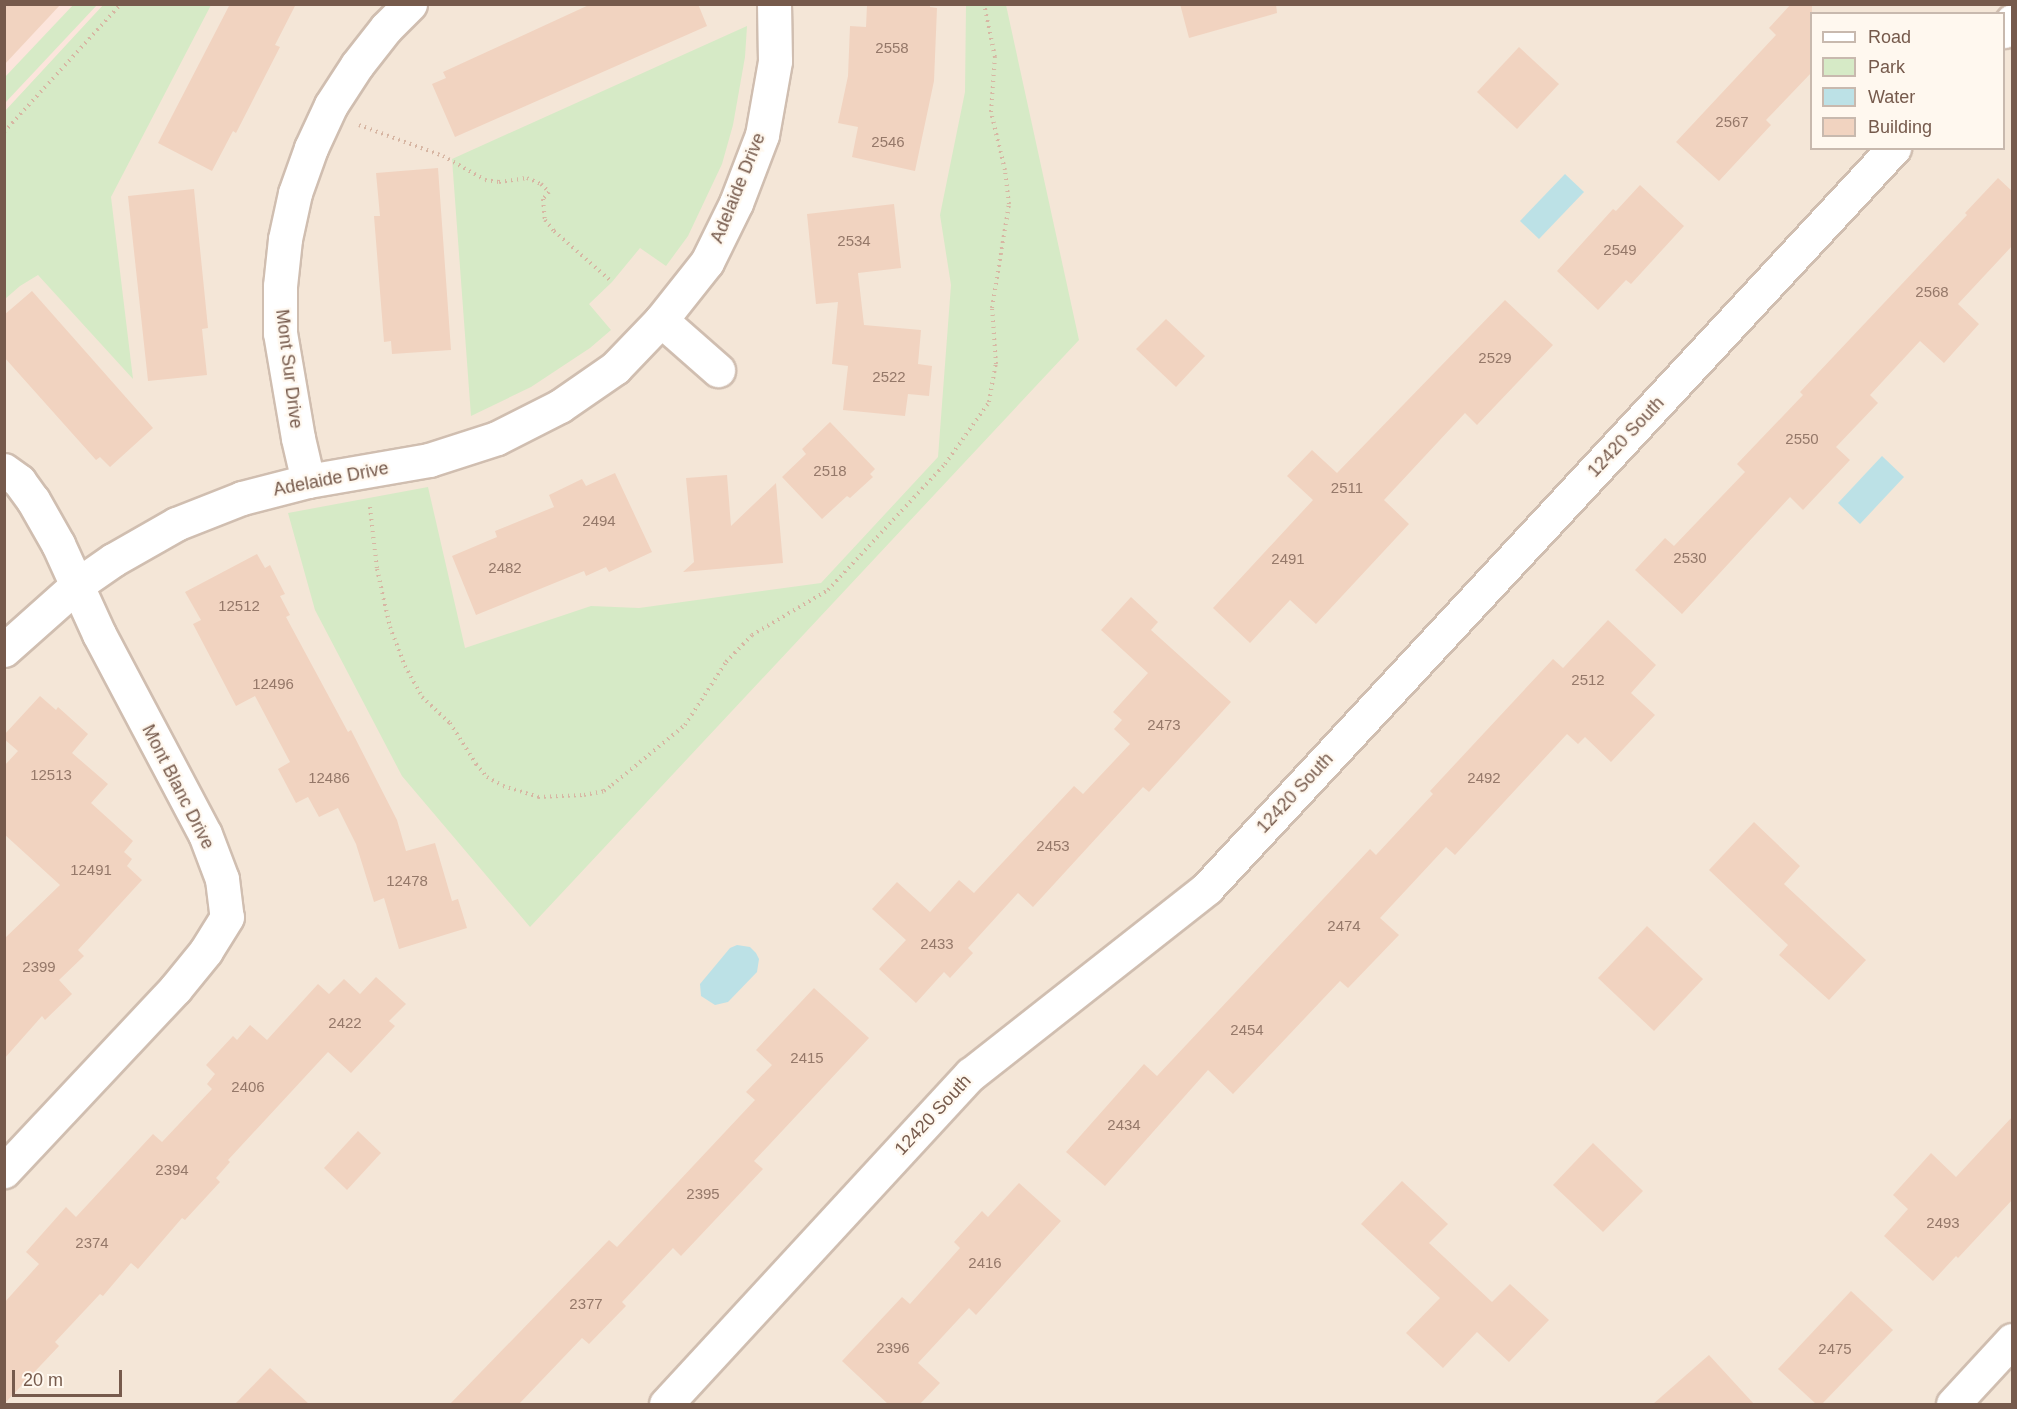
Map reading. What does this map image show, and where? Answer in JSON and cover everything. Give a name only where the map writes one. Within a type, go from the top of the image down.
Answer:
[{"type":"street","name":"Mont Sur Drive","points":[[308,481],[298,438],[280,333],[280,286],[285,239],[295,193],[311,148],[331,105],[357,65],[386,28],[410,4]]},
{"type":"street","name":"Adelaide Drive","points":[[4,650],[77,585],[114,560],[176,524],[242,498],[308,481],[429,460],[497,438],[560,406],[615,368],[661,320],[707,262],[736,203],[762,135],[775,61],[774,4]]},
{"type":"street","name":"12420 South","points":[[666,1404],[971,1074],[1206,888],[1892,150]]},
{"type":"street","points":[[661,320],[718,370]]},
{"type":"street","name":"Mont Blanc Drive","points":[[4,470],[19,481],[33,500],[58,544],[99,634],[205,834],[222,879],[227,916],[206,951],[175,988],[4,1171]]},
{"type":"street","points":[[1953,1404],[2013,1340]]},
{"type":"path","points":[[4,132],[121,4]]},
{"type":"path","points":[[370,507],[377,569],[390,627],[405,666],[422,697],[450,723],[476,764],[488,777],[503,786],[538,797],[584,795],[604,790],[612,785],[685,725],[719,671],[752,635],[828,590],[945,464],[989,402],[996,364],[992,308],[1008,204],[1005,170],[991,112],[995,57],[984,4]]},
{"type":"path","points":[[359,125],[443,156],[485,180],[499,182],[527,178],[541,184],[549,192],[543,199],[545,220],[554,231],[612,282]]},
{"type":"shaded area","points":[[5,5],[104,5],[5,111]]},
{"type":"shaded area","points":[[104,5],[2012,5],[2012,1404],[5,1404],[4,111]]},
{"type":"green space","points":[[74,4],[97,5],[5,103],[5,77]]},
{"type":"green space","points":[[104,4],[211,5],[111,197],[133,379],[38,275],[5,299],[5,111]]},
{"type":"green space","points":[[966,5],[1006,5],[1079,340],[530,927],[402,776],[315,610],[288,513],[428,487],[465,648],[591,606],[639,608],[821,583],[938,457],[951,285],[940,215],[965,92]]},
{"type":"green space","points":[[747,26],[745,57],[733,125],[722,164],[688,236],[666,266],[640,248],[612,282],[589,304],[611,330],[590,348],[531,387],[471,416],[452,159]]},
{"type":"water","points":[[1565,174],[1584,192],[1539,239],[1520,221]]},
{"type":"water","points":[[1882,456],[1904,477],[1860,524],[1838,503]]},
{"type":"water","points":[[737,945],[750,947],[756,953],[759,959],[757,972],[728,1002],[715,1005],[701,996],[700,984],[730,948]]},
{"type":"building","points":[[4,4],[61,4],[4,65]]},
{"type":"building","points":[[230,4],[296,4],[275,45],[280,47],[236,133],[233,131],[212,171],[158,143]]},
{"type":"building","points":[[591,4],[698,4],[707,26],[455,137],[432,84],[446,78],[443,72]]},
{"type":"building","points":[[930,4],[930,7],[937,8],[934,81],[915,171],[852,157],[858,127],[838,123],[848,76],[850,26],[866,27],[867,5]]},
{"type":"building","points":[[1180,4],[1276,4],[1277,13],[1189,38]]},
{"type":"building","points":[[1791,4],[1812,4],[1810,74],[1766,120],[1771,125],[1719,181],[1676,142],[1776,35],[1769,28]]},
{"type":"building","points":[[1519,47],[1559,84],[1517,129],[1477,92]]},
{"type":"building","points":[[438,168],[451,350],[392,354],[391,341],[384,342],[374,216],[380,216],[376,173]]},
{"type":"building","points":[[1998,178],[2013,192],[2013,245],[1958,304],[1979,324],[1944,363],[1920,341],[1870,395],[1878,403],[1836,447],[1850,460],[1803,510],[1790,497],[1682,614],[1635,570],[1665,538],[1674,546],[1745,472],[1737,464],[1803,395],[1800,392],[1967,215],[1965,213]]},
{"type":"building","points":[[1640,185],[1684,226],[1631,284],[1626,280],[1598,310],[1557,271],[1613,209],[1616,211]]},
{"type":"building","points":[[194,189],[208,328],[202,329],[207,375],[148,381],[128,196]]},
{"type":"building","points":[[894,204],[901,268],[858,273],[864,325],[921,330],[918,364],[932,366],[929,396],[908,394],[905,416],[843,410],[848,366],[832,364],[838,302],[816,304],[807,214]]},
{"type":"building","points":[[32,291],[153,428],[110,467],[100,457],[96,460],[4,357],[4,315]]},
{"type":"building","points":[[1505,300],[1553,345],[1477,425],[1465,413],[1384,500],[1409,524],[1316,624],[1290,600],[1250,643],[1213,608],[1313,500],[1287,476],[1312,450],[1337,473]]},
{"type":"building","points":[[1166,319],[1205,356],[1176,387],[1136,349]]},
{"type":"building","points":[[830,422],[875,469],[870,474],[873,477],[850,498],[847,496],[822,519],[782,477],[806,454],[802,449]]},
{"type":"building","points":[[615,473],[652,552],[609,572],[606,567],[586,576],[584,571],[476,615],[452,556],[497,537],[495,531],[554,507],[549,495],[582,479],[586,486]]},
{"type":"building","points":[[727,475],[731,526],[776,483],[783,563],[683,572],[694,562],[686,478]]},
{"type":"building","points":[[257,554],[265,568],[270,565],[285,594],[280,596],[290,615],[286,617],[348,732],[351,730],[397,820],[406,851],[435,843],[452,901],[458,899],[467,928],[399,949],[384,898],[374,902],[356,844],[338,808],[319,817],[308,797],[296,803],[278,769],[290,762],[255,696],[236,706],[193,624],[201,620],[185,592]]},
{"type":"building","points":[[1131,597],[1158,622],[1151,630],[1231,702],[1149,792],[1143,787],[1033,907],[1018,893],[968,948],[973,953],[950,978],[944,972],[916,1003],[879,969],[906,940],[872,909],[897,882],[930,912],[959,880],[974,893],[1074,786],[1083,794],[1130,744],[1114,729],[1122,720],[1113,712],[1148,673],[1101,630]]},
{"type":"building","points":[[1608,620],[1656,665],[1631,693],[1655,715],[1611,762],[1585,737],[1578,744],[1567,734],[1455,855],[1446,847],[1380,918],[1399,935],[1348,988],[1340,981],[1233,1094],[1208,1070],[1105,1186],[1066,1152],[1144,1064],[1157,1076],[1370,849],[1376,855],[1433,794],[1430,791],[1553,659],[1563,668]]},
{"type":"building","points":[[40,696],[56,710],[58,707],[88,734],[72,753],[108,784],[91,803],[133,841],[124,852],[132,859],[127,866],[142,880],[78,950],[84,956],[59,980],[72,994],[45,1020],[42,1016],[4,1059],[4,939],[60,885],[4,834],[4,766],[18,751],[4,739],[4,735]]},
{"type":"building","points":[[1754,822],[1800,866],[1784,884],[1866,960],[1829,1000],[1779,955],[1788,945],[1709,870]]},
{"type":"building","points":[[1647,926],[1703,979],[1654,1031],[1598,978]]},
{"type":"building","points":[[376,977],[406,1004],[389,1021],[395,1026],[351,1073],[328,1052],[228,1160],[230,1162],[216,1178],[220,1182],[185,1220],[182,1218],[138,1269],[131,1263],[103,1296],[100,1294],[55,1342],[59,1346],[4,1404],[4,1303],[39,1264],[26,1252],[66,1207],[76,1217],[153,1134],[162,1142],[212,1089],[207,1084],[215,1074],[206,1065],[233,1036],[237,1040],[250,1025],[267,1040],[318,984],[329,994],[344,979],[360,994]]},
{"type":"building","points":[[814,988],[869,1038],[754,1161],[763,1169],[681,1256],[673,1248],[622,1302],[626,1306],[589,1344],[582,1338],[519,1404],[450,1404],[609,1240],[617,1247],[755,1100],[746,1092],[772,1065],[756,1050]]},
{"type":"building","points":[[2013,1116],[2013,1199],[1958,1258],[1956,1256],[1933,1281],[1884,1236],[1908,1209],[1893,1195],[1931,1153],[1956,1177]]},
{"type":"building","points":[[358,1131],[381,1153],[347,1190],[324,1168]]},
{"type":"building","points":[[1593,1143],[1643,1191],[1603,1232],[1553,1185]]},
{"type":"building","points":[[1402,1181],[1448,1224],[1429,1243],[1492,1302],[1510,1284],[1549,1320],[1509,1362],[1477,1332],[1443,1368],[1406,1333],[1440,1298],[1361,1224]]},
{"type":"building","points":[[1019,1183],[1061,1221],[976,1315],[969,1308],[918,1363],[940,1383],[920,1404],[888,1404],[842,1361],[902,1297],[910,1304],[960,1248],[954,1242],[982,1211],[988,1217]]},
{"type":"building","points":[[1851,1291],[1893,1330],[1822,1404],[1816,1404],[1778,1369]]},
{"type":"building","points":[[1709,1355],[1754,1404],[1653,1404]]},
{"type":"building","points":[[270,1368],[309,1404],[235,1404]]}]
